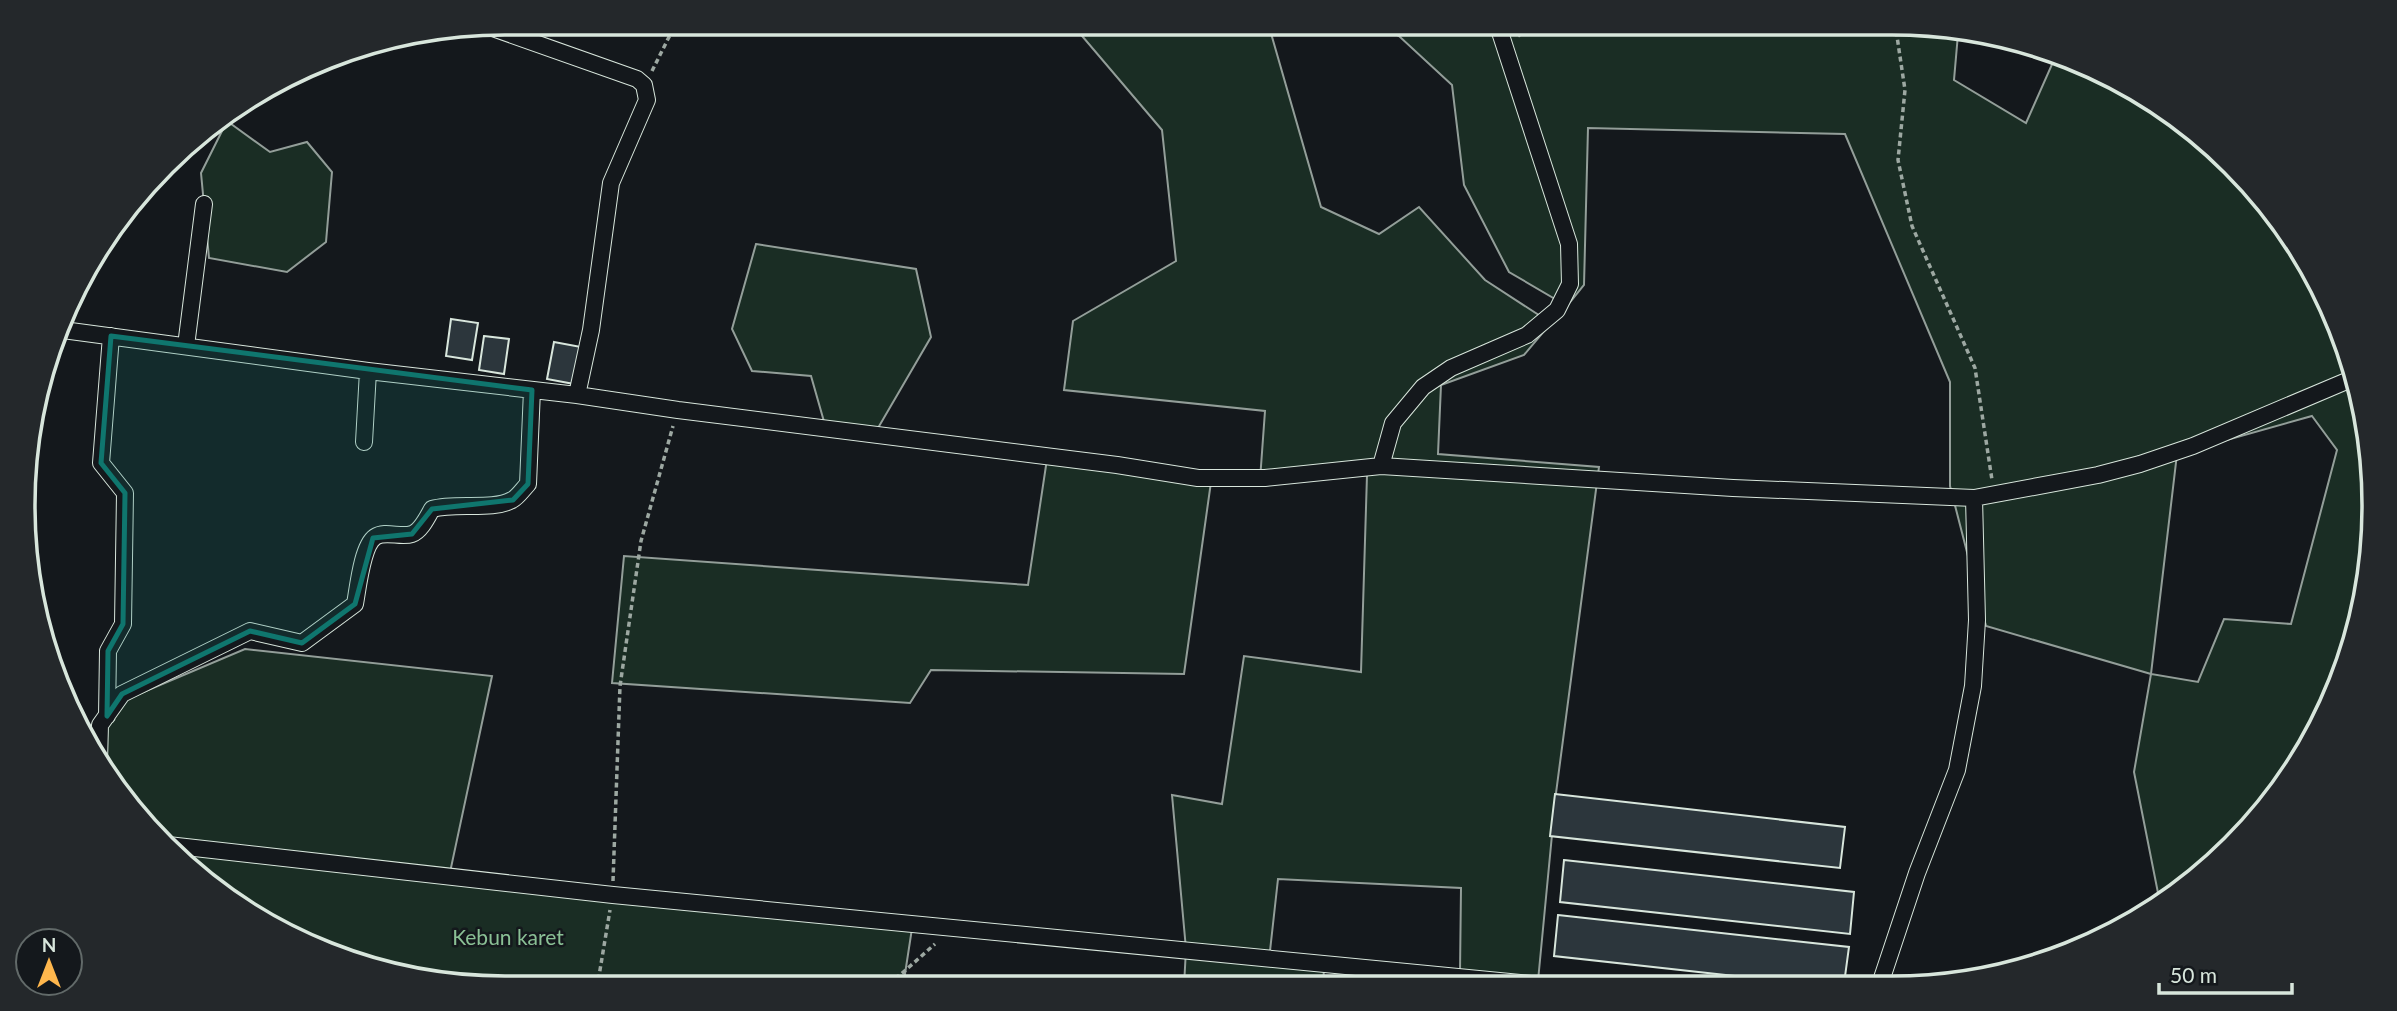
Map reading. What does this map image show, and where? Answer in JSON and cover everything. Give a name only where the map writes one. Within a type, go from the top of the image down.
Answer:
[{"type":"street","points":[[512,35],[637,79],[644,85],[647,100],[611,183],[591,330],[577,395]]},
{"type":"street","points":[[1381,466],[1393,423],[1423,387],[1451,368],[1527,335],[1558,310],[1570,284],[1569,244],[1501,35]]},
{"type":"street","points":[[186,346],[204,204]]},
{"type":"street","points":[[69,331],[1117,465],[1198,478],[1265,478],[1381,466],[1732,488],[1974,498],[2098,475],[2140,464],[2193,446],[2345,382]]},
{"type":"street","points":[[107,716],[108,651],[123,624],[125,493],[101,463],[111,336]]},
{"type":"street","points":[[364,442],[368,371]]},
{"type":"street","points":[[99,743],[100,725],[122,694],[250,631],[302,643],[355,604],[366,549],[373,538],[381,534],[412,534],[419,530],[432,509],[442,506],[500,504],[513,500],[528,484],[532,390]]},
{"type":"street","points":[[1883,976],[1917,873],[1957,770],[1973,686],[1977,620],[1974,498]]},
{"type":"street","points":[[182,847],[953,929],[1446,976]]},
{"type":"path","points":[[644,85],[670,35]]},
{"type":"path","points":[[1505,46],[1520,35]]},
{"type":"path","points":[[1897,35],[1905,90],[1898,160],[1912,226],[1975,368],[1994,494]]},
{"type":"path","points":[[599,976],[613,894],[620,686],[640,541],[678,410]]},
{"type":"path","points":[[897,976],[953,929]]},
{"type":"highlighted area","points":[[111,336],[532,390],[528,484],[513,500],[432,509],[412,534],[373,538],[355,604],[302,643],[250,631],[122,694],[107,716],[108,651],[123,624],[125,493],[101,463]]},
{"type":"green space","points":[[1081,35],[1271,35],[1321,207],[1379,234],[1419,207],[1485,280],[1551,323],[1524,355],[1441,385],[1438,454],[1599,467],[1556,793],[1538,976],[1495,976],[1460,972],[1461,888],[1278,879],[1269,960],[1324,968],[1324,976],[1185,976],[1186,949],[1172,795],[1222,804],[1244,656],[1361,672],[1367,475],[1260,480],[1265,411],[1064,390],[1073,321],[1176,261],[1162,130]]},
{"type":"green space","points":[[1397,35],[1922,36],[1958,40],[1954,80],[2026,123],[2052,64],[2127,98],[2178,132],[2202,152],[2265,219],[2299,270],[2313,297],[2337,354],[2346,384],[2361,475],[2358,567],[2337,657],[2299,741],[2265,792],[2245,816],[2202,859],[2158,893],[2134,772],[2151,674],[1986,626],[1950,486],[1950,382],[1845,134],[1588,128],[1584,285],[1567,306],[1509,272],[1464,185],[1452,85]],"holes":[[[2312,416],[2337,450],[2291,624],[2224,619],[2198,682],[2151,674],[2177,454]]]},
{"type":"green space","points":[[231,124],[270,152],[307,142],[332,172],[326,242],[287,272],[209,258],[201,173],[223,129]]},
{"type":"green space","points":[[756,244],[916,269],[931,337],[878,428],[825,425],[811,376],[752,371],[732,329]]},
{"type":"green space","points":[[1047,459],[1211,482],[1184,674],[931,670],[910,703],[612,683],[624,556],[1028,585]]},
{"type":"green space","name":"Kebun karet","points":[[245,649],[492,676],[449,877],[913,922],[905,976],[475,975],[414,967],[354,951],[297,927],[244,897],[219,879],[173,838],[132,792],[101,747],[108,707]]},
{"type":"building","points":[[451,319],[478,323],[472,360],[446,356]]},
{"type":"building","points":[[484,336],[509,339],[504,374],[479,370]]},
{"type":"building","points":[[554,342],[581,347],[574,384],[547,379]]},
{"type":"building","points":[[1555,794],[1845,827],[1840,868],[1550,836]]},
{"type":"building","points":[[1564,860],[1854,892],[1850,934],[1560,902]]},
{"type":"building","points":[[1558,915],[1849,947],[1845,976],[1735,976],[1554,956]]}]
